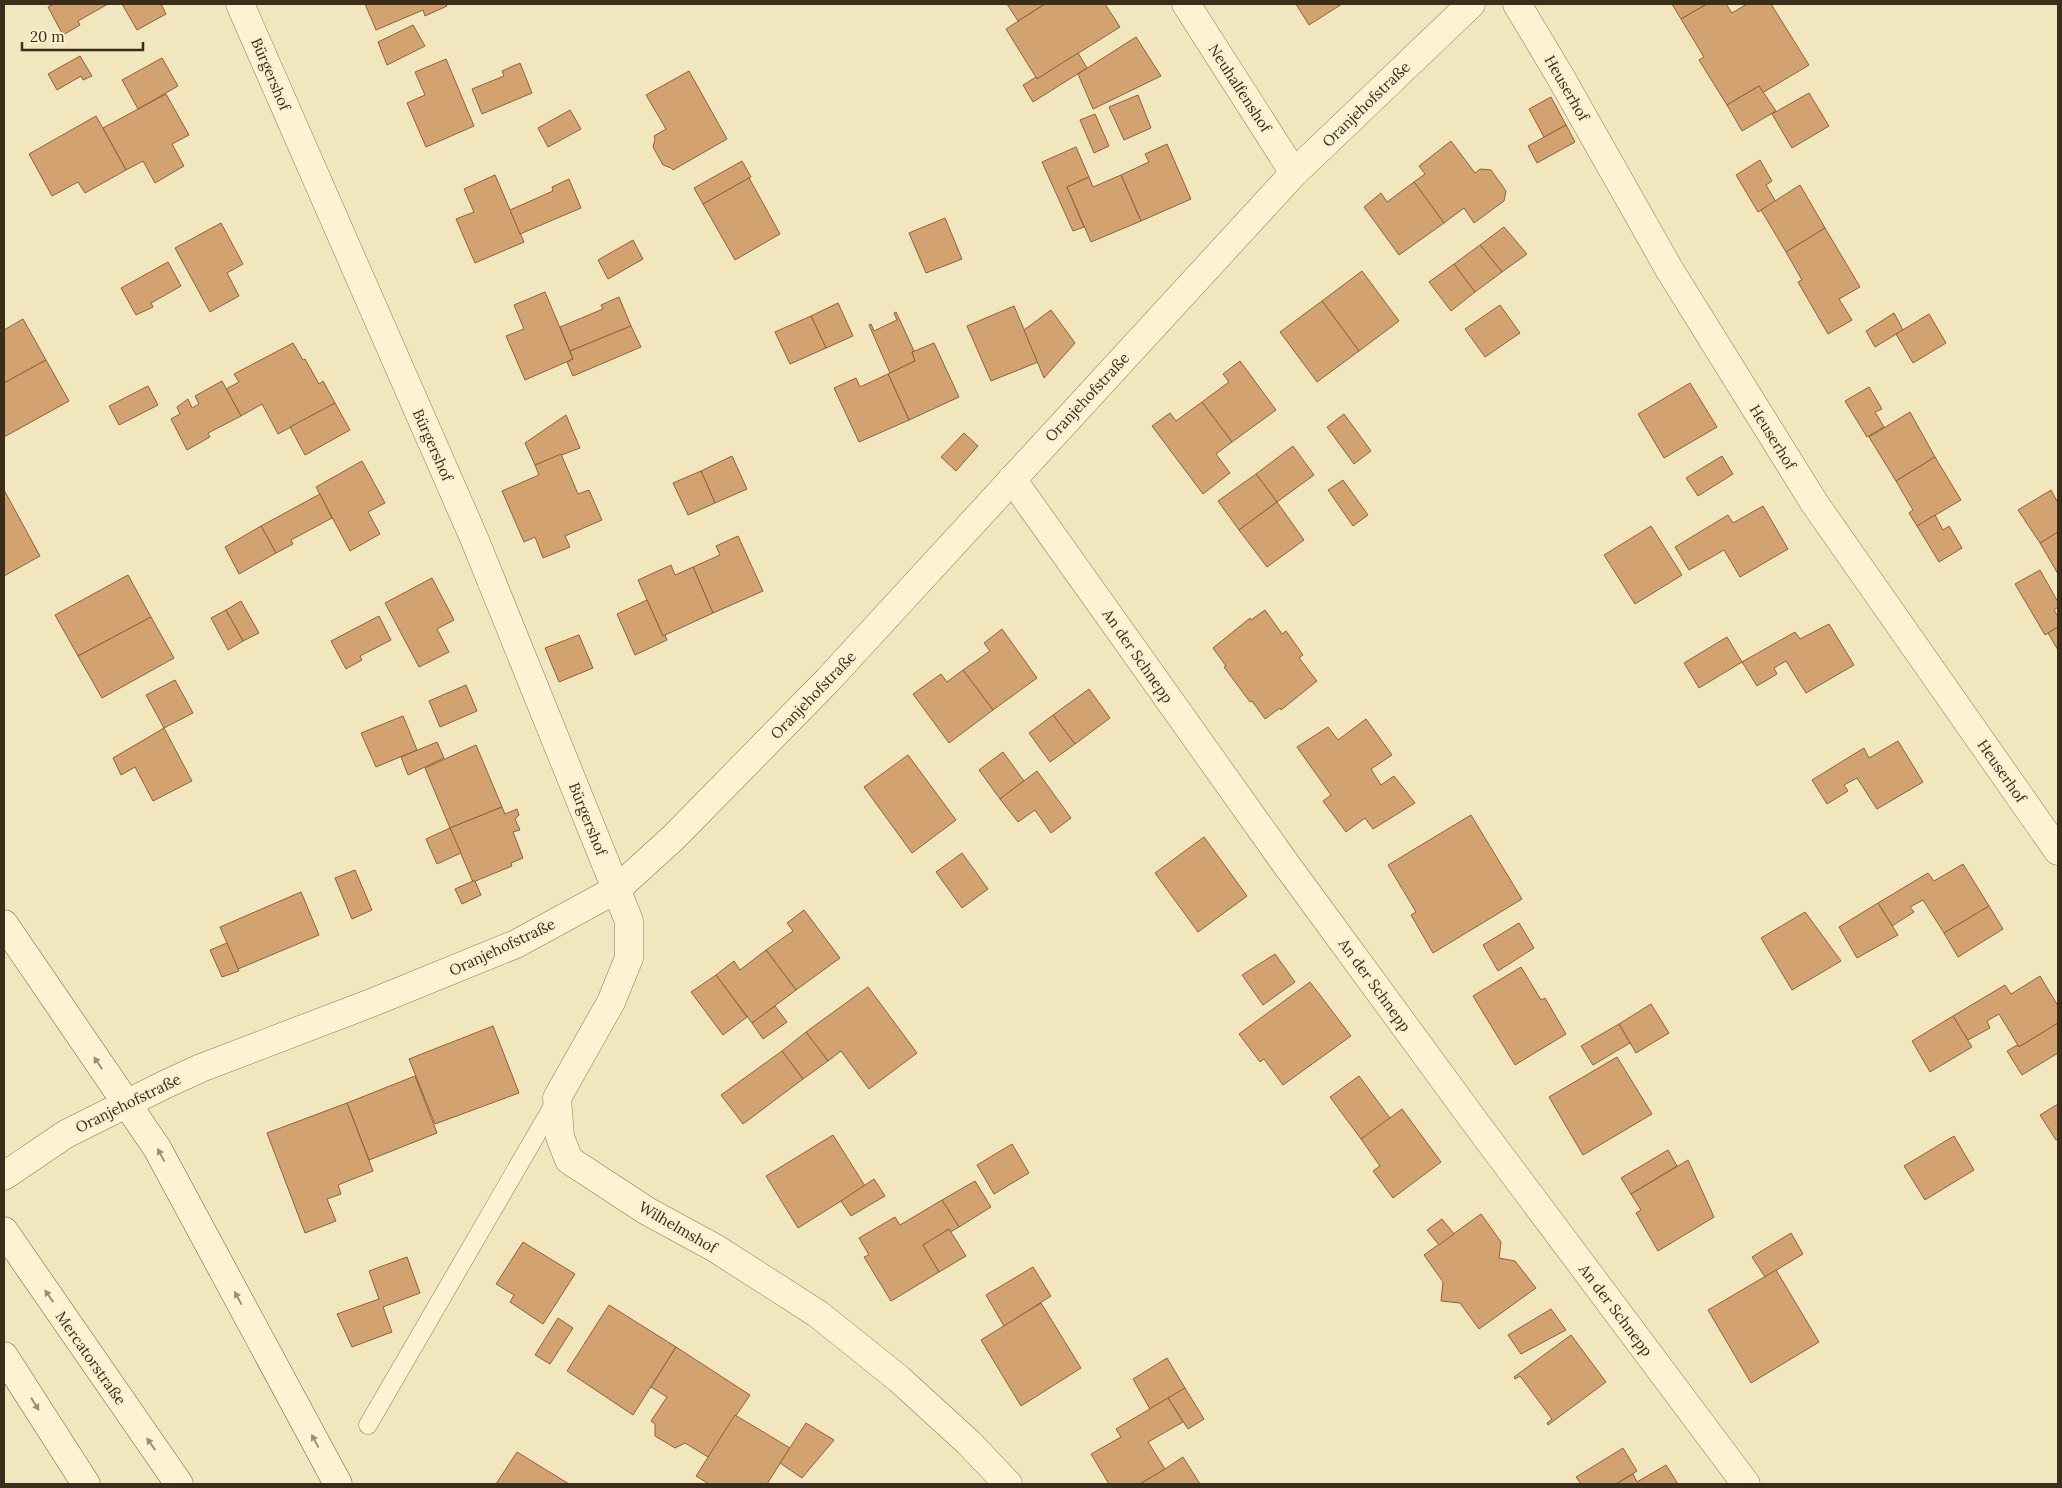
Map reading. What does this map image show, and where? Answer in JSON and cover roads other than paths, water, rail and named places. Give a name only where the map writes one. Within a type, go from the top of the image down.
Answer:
[{"type":"street","name":"Bürgershof","points":[[240,4],[474,538],[617,889]]},
{"type":"street","name":"Neuhalfenshof","points":[[1186,4],[1294,173]]},
{"type":"street","name":"Oranjehofstraße","points":[[4,1176],[66,1134],[201,1068],[516,944],[617,889],[674,837],[822,686],[1294,173],[1471,4]]},
{"type":"street","name":"Heuserhof","points":[[1517,4],[1560,76],[1668,269],[1815,504],[2058,851]]},
{"type":"street","name":"An der Schnepp","points":[[1012,479],[1282,860],[1469,1114],[1746,1484]]},
{"type":"street","points":[[557,1098],[612,1002],[629,958],[628,921],[617,889]]},
{"type":"street","points":[[4,924],[157,1148],[338,1484]]},
{"type":"street","name":"Wilhelmshof","points":[[557,1098],[560,1137],[569,1160],[647,1210],[715,1248],[818,1314],[899,1379],[969,1443],[1008,1484]]},
{"type":"street","name":"Mercatorstraße","points":[[4,1231],[179,1484]]},
{"type":"street","points":[[4,1356],[86,1484]]},
{"type":"lane","points":[[368,1425],[557,1098]]}]
